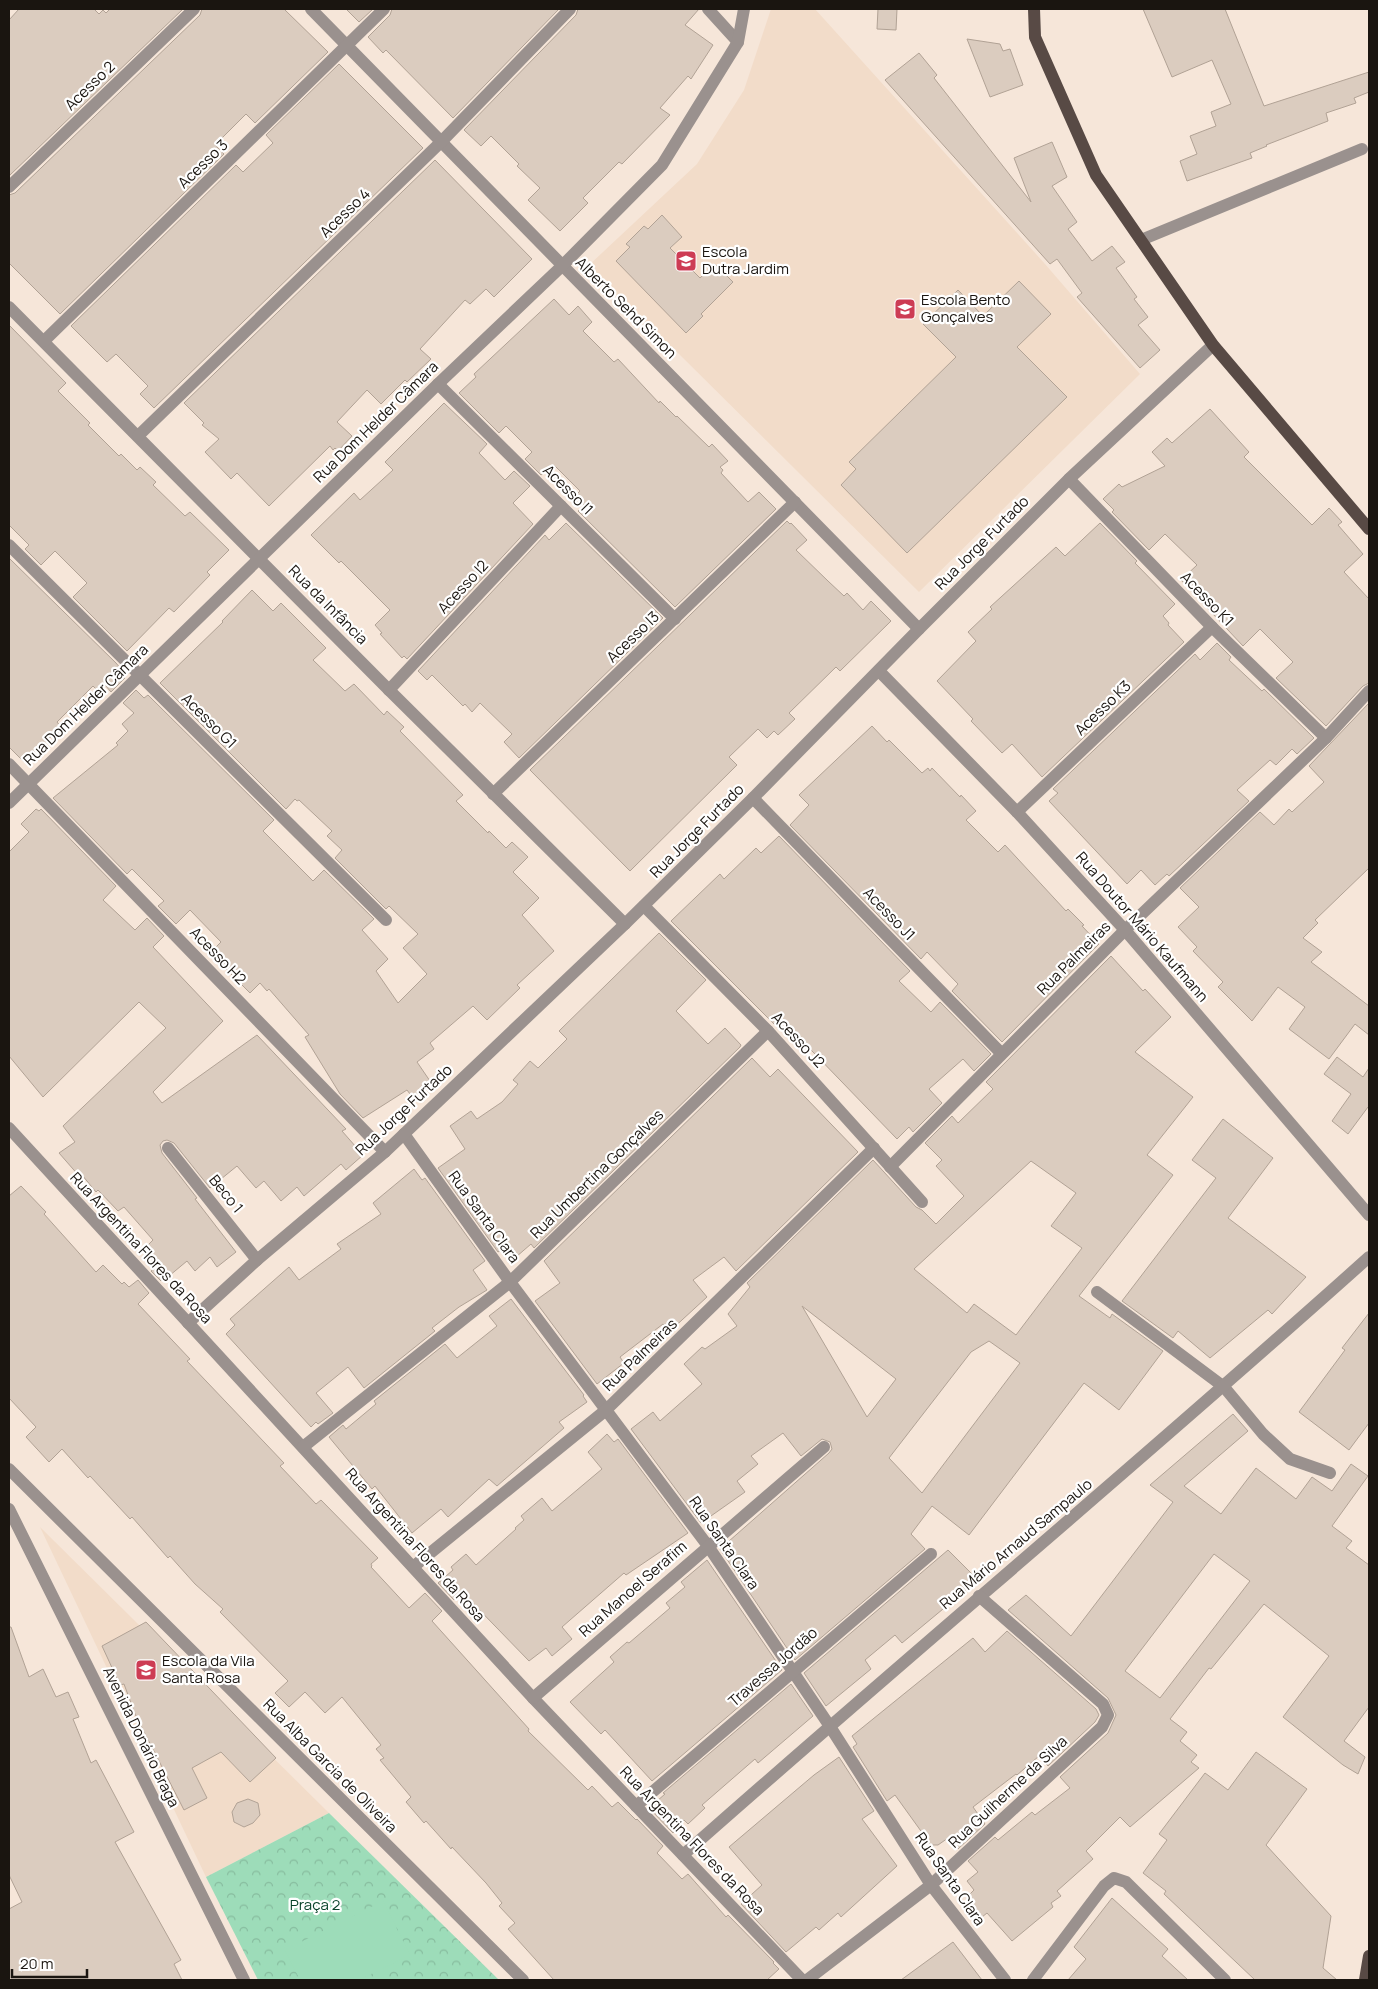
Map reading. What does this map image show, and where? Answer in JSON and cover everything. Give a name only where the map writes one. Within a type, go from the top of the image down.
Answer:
[{"type":"main road","points":[[1034,9],[1035,37],[1096,175],[1213,345],[1369,529]]},
{"type":"main road","points":[[1365,1980],[1369,1956]]},
{"type":"street","name":"Acesso 2","points":[[9,187],[194,9]]},
{"type":"street","name":"Alberto Sehd Simon","points":[[310,9],[348,45],[919,629]]},
{"type":"street","name":"Acesso 3","points":[[44,341],[384,9]]},
{"type":"street","name":"Acesso 4","points":[[138,436],[442,142],[570,9]]},
{"type":"street","points":[[708,9],[738,42]]},
{"type":"street","points":[[738,42],[744,9]]},
{"type":"street","name":"Rua Dom Helder Câmara","points":[[9,803],[438,384],[562,266],[662,165],[738,42]]},
{"type":"street","points":[[1141,240],[1362,149]]},
{"type":"street","name":"Rua da Infância","points":[[9,307],[258,559],[626,924]]},
{"type":"street","name":"Rua Jorge Furtado","points":[[188,1323],[257,1260],[385,1152],[626,924],[754,798],[1069,479],[1213,345]]},
{"type":"street","name":"Acesso I1","points":[[438,384],[675,620]]},
{"type":"street","name":"Acesso K1","points":[[1069,479],[1212,627],[1326,738]]},
{"type":"street","name":"Acesso I3","points":[[493,794],[795,502]]},
{"type":"street","name":"Acesso I2","points":[[389,690],[561,506]]},
{"type":"street","name":"Acesso G1","points":[[9,545],[386,920]]},
{"type":"street","name":"Acesso K3","points":[[1018,812],[1212,627]]},
{"type":"street","name":"Rua Doutor Mário Kaufmann","points":[[880,671],[1018,812],[1126,930],[1369,1215]]},
{"type":"street","name":"Rua Palmeiras","points":[[890,1167],[1001,1053],[1126,930],[1326,738],[1369,691]]},
{"type":"street","name":"Acesso H2","points":[[9,764],[385,1152]]},
{"type":"street","name":"Acesso J1","points":[[754,798],[1001,1053]]},
{"type":"street","name":"Acesso J2","points":[[644,906],[768,1031],[922,1202]]},
{"type":"street","name":"Rua Umbertina Gonçalves","points":[[303,1447],[510,1282],[768,1031]]},
{"type":"street","name":"Rua Argentina Flores da Rosa","points":[[9,1128],[533,1698],[802,1980]]},
{"type":"street","name":"Rua Santa Clara","points":[[404,1134],[510,1282],[708,1546],[829,1726],[931,1885],[1005,1980]]},
{"type":"street","name":"Beco 1","points":[[168,1148],[257,1260]]},
{"type":"street","name":"Rua Palmeiras","points":[[413,1567],[606,1410],[874,1148]]},
{"type":"street","name":"Rua Mário Arnaud Sampaulo","points":[[683,1855],[979,1596],[1224,1387],[1369,1257]]},
{"type":"street","points":[[1097,1292],[1224,1387],[1263,1434],[1290,1459],[1330,1473]]},
{"type":"street","name":"Rua Manoel Serafim","points":[[533,1698],[824,1447]]},
{"type":"street","name":"Rua Alba Garcia de Oliveira","points":[[9,1469],[523,1980]]},
{"type":"street","name":"Avenida Donário Braga","points":[[9,1509],[244,1980]]},
{"type":"street","name":"Travessa Jordão","points":[[636,1806],[931,1554]]},
{"type":"street","name":"Rua Guilherme da Silva","points":[[807,1980],[931,1885],[1102,1727],[1108,1715],[1103,1704],[979,1596]]},
{"type":"street","points":[[1033,1980],[1104,1886],[1114,1878],[1126,1882],[1225,1980]]},
{"type":"shaded area","name":"Escola Bento Gonçalves","points":[[771,9],[815,9],[1045,264],[1140,374],[919,592],[679,354],[587,267],[697,164],[744,90]]},
{"type":"shaded area","name":"Escola da Vila Santa Rosa","points":[[40,1527],[329,1813],[206,1877]]},
{"type":"green space","name":"Praça 2","points":[[329,1813],[499,1980],[258,1980],[206,1877]]},
{"type":"green space","points":[[383,1901],[410,1955],[359,1980],[300,1980],[285,1950]]},
{"type":"building","points":[[19,9],[94,9],[99,14],[103,10],[106,13],[110,9],[183,9],[9,176],[9,20]]},
{"type":"building","points":[[202,9],[284,9],[328,52],[255,123],[246,114],[215,145],[224,154],[60,314],[9,263],[9,195],[15,193],[200,15]]},
{"type":"building","points":[[346,9],[373,9],[359,22]]},
{"type":"building","points":[[392,9],[559,9],[453,118],[386,50],[383,53],[368,37],[390,15]]},
{"type":"building","points":[[578,9],[699,9],[685,25],[713,45],[691,79],[688,76],[660,108],[670,115],[622,164],[619,162],[583,198],[588,203],[560,231],[528,200],[540,188],[517,166],[519,164],[491,136],[481,146],[464,130],[576,15]]},
{"type":"building","points":[[878,9],[897,9],[896,30],[877,29]]},
{"type":"building","points":[[1143,9],[1225,9],[1264,106],[1369,72],[1369,92],[1354,98],[1356,103],[1326,113],[1328,121],[1266,145],[1250,153],[1252,158],[1187,181],[1180,161],[1197,154],[1190,136],[1216,126],[1211,112],[1231,104],[1212,60],[1172,77]]},
{"type":"building","points":[[967,39],[1000,44],[1003,51],[1010,49],[1023,85],[990,97]]},
{"type":"building","points":[[919,53],[937,75],[934,78],[1031,202],[1014,158],[1052,142],[1067,177],[1052,186],[1077,222],[1068,229],[1092,261],[1112,246],[1125,262],[1116,268],[1137,297],[1134,299],[1148,317],[1138,325],[1160,350],[1140,368],[1077,297],[1082,293],[1057,259],[1050,264],[885,80]]},
{"type":"building","points":[[339,64],[423,148],[154,408],[140,394],[148,386],[116,354],[107,362],[71,326],[236,165],[243,172],[273,143],[266,135]]},
{"type":"building","points":[[435,160],[532,259],[494,297],[486,289],[470,304],[465,300],[420,349],[431,359],[407,382],[405,380],[381,404],[367,390],[337,422],[352,436],[338,451],[335,448],[333,450],[330,446],[269,506],[237,473],[231,479],[205,452],[219,439],[202,425],[204,423],[184,403]]},
{"type":"building","points":[[662,215],[682,237],[670,248],[700,278],[715,264],[733,282],[701,314],[703,316],[686,333],[616,261],[630,247],[626,244],[644,226],[648,229]]},
{"type":"building","points":[[1019,281],[1051,314],[1017,347],[1067,397],[907,553],[841,485],[856,469],[849,462],[956,357],[923,324],[958,290],[983,316]]},
{"type":"building","points":[[554,299],[569,315],[578,306],[592,322],[583,331],[614,362],[618,359],[659,403],[660,401],[709,447],[712,444],[728,461],[720,467],[723,470],[721,473],[748,502],[759,492],[776,509],[675,607],[578,511],[584,505],[575,496],[580,491],[554,465],[541,475],[525,459],[532,452],[506,426],[499,433],[459,393],[476,377],[474,374]]},
{"type":"building","points":[[9,325],[66,383],[58,391],[90,423],[88,425],[119,456],[121,454],[137,470],[140,467],[156,482],[153,485],[185,516],[190,512],[229,550],[207,572],[210,575],[174,612],[169,608],[127,651],[73,597],[87,583],[55,551],[41,565],[25,549],[29,545],[9,525]]},
{"type":"building","points":[[444,403],[487,444],[479,453],[505,480],[514,471],[530,486],[513,503],[533,524],[407,659],[404,656],[402,658],[380,634],[382,633],[375,625],[390,610],[341,561],[339,563],[311,535],[354,493],[360,500],[393,470],[385,462]]},
{"type":"building","points":[[1210,409],[1249,452],[1244,457],[1312,525],[1329,508],[1342,522],[1338,525],[1363,554],[1344,572],[1369,599],[1369,683],[1363,686],[1326,726],[1276,678],[1293,662],[1260,629],[1243,646],[1181,580],[1197,565],[1165,534],[1149,550],[1112,512],[1114,510],[1103,499],[1119,484],[1122,487],[1165,466],[1152,452],[1167,438],[1172,443]]},
{"type":"building","points":[[787,521],[807,540],[796,550],[828,581],[844,596],[847,593],[863,610],[871,601],[891,621],[840,671],[836,667],[789,713],[795,719],[778,735],[774,731],[767,738],[758,729],[729,757],[737,765],[630,871],[530,770]]},
{"type":"building","points":[[566,523],[663,618],[519,758],[504,742],[512,734],[480,703],[472,712],[465,704],[463,706],[432,675],[427,680],[418,671],[545,535],[549,540]]},
{"type":"building","points":[[1100,523],[1175,604],[1163,616],[1169,623],[1168,625],[1184,642],[1042,777],[1012,744],[1002,753],[971,721],[973,719],[937,681],[976,641],[968,632],[992,609],[990,607],[1056,547],[1065,556]]},
{"type":"building","points":[[9,558],[116,663],[121,669],[118,672],[125,678],[111,692],[105,685],[99,692],[93,686],[57,722],[61,727],[24,762],[9,747]]},
{"type":"building","points":[[252,590],[273,611],[281,603],[326,648],[313,660],[345,691],[354,684],[384,715],[387,711],[404,727],[400,731],[463,795],[456,801],[506,848],[512,842],[528,857],[513,872],[539,898],[522,915],[554,951],[517,985],[520,988],[487,1020],[473,1006],[430,1043],[434,1049],[417,1062],[430,1081],[413,1098],[407,1090],[363,1118],[340,1094],[305,1037],[309,1035],[269,989],[267,991],[260,983],[250,993],[210,953],[221,942],[190,910],[176,924],[158,906],[164,901],[132,869],[127,874],[53,798],[118,745],[116,743],[128,731],[122,724],[134,713],[123,703],[136,690],[144,698],[148,695],[274,820],[263,831],[313,881],[324,870],[374,919],[362,930],[388,959],[376,971],[398,1003],[427,974],[403,948],[418,934],[389,906],[386,909],[335,858],[342,850],[327,836],[332,831],[299,800],[295,799],[286,809],[160,683],[223,622]]},
{"type":"building","points":[[1217,643],[1231,657],[1229,660],[1262,691],[1264,689],[1314,738],[1297,754],[1292,749],[1276,765],[1270,760],[1237,790],[1249,801],[1169,876],[1167,874],[1155,885],[1141,870],[1127,884],[1049,801],[1058,793],[1053,789],[1195,654],[1200,660]]},
{"type":"building","points":[[1369,703],[1369,868],[1315,920],[1318,923],[1303,938],[1322,952],[1311,962],[1369,1006],[1369,1035],[1355,1024],[1329,1059],[1289,1029],[1305,1007],[1278,987],[1252,1021],[1218,987],[1223,982],[1193,951],[1197,947],[1178,927],[1199,907],[1180,888],[1260,812],[1274,825],[1289,809],[1292,812],[1324,782],[1309,766]]},
{"type":"building","points":[[872,726],[922,773],[928,768],[930,771],[932,768],[960,797],[961,795],[976,811],[966,820],[998,852],[1005,845],[1066,911],[1068,909],[1084,925],[1082,926],[1099,944],[1002,1042],[952,991],[958,984],[927,952],[921,959],[790,825],[809,805],[799,795]]},
{"type":"building","points":[[36,809],[39,811],[41,809],[116,886],[103,900],[135,930],[147,918],[164,936],[153,947],[223,1021],[153,1092],[162,1103],[257,1035],[346,1129],[342,1131],[363,1155],[346,1170],[341,1164],[304,1196],[297,1187],[281,1201],[264,1181],[256,1188],[237,1166],[210,1188],[174,1143],[167,1140],[163,1141],[160,1145],[162,1153],[236,1252],[217,1267],[210,1257],[195,1271],[187,1261],[169,1276],[167,1274],[161,1281],[151,1271],[159,1265],[145,1248],[153,1240],[124,1207],[118,1211],[98,1190],[96,1192],[82,1175],[80,1177],[59,1153],[75,1142],[63,1126],[166,1028],[139,1002],[43,1097],[9,1056],[9,852],[29,832],[21,824]]},
{"type":"building","points":[[779,836],[910,971],[899,981],[931,1012],[940,1002],[991,1054],[974,1071],[963,1059],[929,1089],[942,1103],[913,1132],[909,1127],[897,1139],[784,1022],[778,1028],[671,921],[720,874],[724,879],[756,848],[761,853]]},
{"type":"building","points":[[659,933],[706,980],[676,1011],[708,1044],[725,1028],[741,1045],[740,1047],[534,1248],[531,1244],[516,1257],[507,1246],[498,1252],[438,1168],[465,1149],[450,1126],[471,1111],[477,1119],[502,1102],[518,1084],[513,1080],[530,1061],[538,1068],[567,1039],[559,1031]]},
{"type":"building","points":[[1111,956],[1143,991],[1145,989],[1171,1017],[1135,1052],[1193,1097],[1147,1155],[1173,1175],[1079,1296],[1110,1318],[1112,1314],[1163,1351],[1119,1410],[1084,1383],[969,1535],[932,1506],[911,1534],[925,1549],[795,1660],[720,1549],[829,1453],[832,1449],[830,1442],[822,1439],[801,1456],[783,1433],[751,1456],[758,1464],[737,1481],[745,1492],[701,1523],[631,1429],[653,1412],[660,1421],[702,1384],[684,1364],[702,1347],[705,1349],[737,1326],[728,1314],[750,1287],[747,1283],[873,1160],[916,1207],[922,1210],[936,1224],[964,1196],[936,1166],[942,1160],[925,1143],[952,1116],[958,1123],[993,1089],[986,1082]],"holes":[[[1031,1161],[1076,1193],[1051,1226],[1082,1248],[1016,1335],[974,1304],[967,1313],[914,1269]],[[802,1306],[896,1379],[867,1417]],[[989,1341],[1020,1363],[922,1493],[889,1458],[971,1352]]]},
{"type":"building","points":[[1337,1057],[1363,1077],[1369,1068],[1369,1109],[1368,1107],[1348,1134],[1332,1121],[1351,1094],[1324,1074]]},
{"type":"building","points":[[752,1058],[770,1077],[778,1069],[858,1152],[736,1271],[724,1257],[693,1280],[707,1297],[670,1331],[663,1324],[620,1357],[624,1363],[597,1384],[535,1301],[560,1283],[544,1261]]},
{"type":"building","points":[[1223,1119],[1273,1158],[1228,1218],[1306,1277],[1272,1314],[1268,1310],[1210,1358],[1178,1331],[1173,1338],[1122,1301],[1216,1178],[1192,1160]]},
{"type":"building","points":[[414,1169],[422,1180],[425,1178],[485,1261],[473,1270],[487,1290],[459,1307],[432,1328],[435,1331],[364,1388],[348,1367],[316,1393],[333,1413],[318,1424],[316,1422],[311,1427],[226,1334],[235,1325],[230,1319],[289,1267],[299,1280],[341,1249],[337,1244],[381,1214],[373,1203]]},
{"type":"building","points":[[21,1186],[46,1212],[44,1214],[96,1272],[103,1265],[122,1284],[124,1282],[129,1287],[138,1280],[149,1293],[138,1304],[190,1359],[187,1361],[284,1463],[280,1466],[316,1504],[321,1500],[378,1558],[371,1564],[371,1567],[409,1608],[425,1593],[442,1611],[432,1621],[529,1729],[528,1731],[588,1790],[592,1786],[612,1807],[618,1802],[637,1819],[663,1846],[657,1853],[682,1879],[688,1874],[726,1917],[728,1915],[779,1969],[767,1980],[554,1980],[508,1929],[515,1923],[499,1906],[502,1903],[486,1883],[452,1847],[451,1849],[426,1821],[424,1823],[406,1802],[411,1797],[380,1760],[384,1758],[376,1749],[381,1745],[342,1697],[325,1713],[305,1692],[289,1707],[275,1693],[288,1681],[220,1612],[223,1609],[195,1584],[170,1556],[168,1558],[132,1517],[130,1519],[90,1476],[88,1478],[62,1449],[49,1462],[26,1437],[36,1427],[9,1398],[9,1196]]},
{"type":"building","points":[[511,1299],[584,1395],[587,1402],[559,1422],[564,1428],[497,1486],[489,1479],[448,1517],[441,1509],[412,1533],[375,1486],[372,1489],[329,1437],[343,1425],[346,1429],[376,1404],[374,1401],[445,1344],[457,1358],[497,1326],[489,1316]]},
{"type":"building","points":[[1369,1313],[1369,1423],[1349,1450],[1299,1412],[1345,1350],[1342,1348]]},
{"type":"building","points":[[1233,1414],[1248,1431],[1184,1486],[1221,1514],[1256,1468],[1296,1499],[1312,1477],[1332,1491],[1351,1464],[1368,1476],[1332,1526],[1352,1541],[1346,1548],[1369,1565],[1369,1707],[1344,1741],[1365,1757],[1358,1774],[1343,1765],[1283,1717],[1329,1656],[1264,1604],[1211,1669],[1209,1668],[1170,1719],[1187,1732],[1180,1741],[1197,1755],[1191,1762],[1199,1768],[1130,1827],[1120,1817],[1086,1851],[1093,1859],[1057,1891],[1061,1896],[1051,1903],[1053,1907],[1012,1941],[987,1913],[982,1917],[969,1899],[969,1895],[974,1890],[967,1881],[978,1872],[968,1861],[995,1837],[998,1840],[1032,1812],[1035,1815],[1070,1788],[1060,1777],[1108,1733],[1116,1715],[1108,1698],[1008,1610],[1026,1595],[1071,1636],[1173,1502],[1150,1485]],"holes":[[[1214,1554],[1250,1581],[1160,1698],[1125,1671]]]},
{"type":"building","points":[[607,1434],[614,1442],[618,1439],[688,1533],[626,1575],[624,1573],[562,1627],[572,1639],[552,1656],[546,1648],[529,1661],[462,1592],[454,1600],[438,1583],[453,1570],[451,1567],[466,1554],[476,1565],[516,1529],[524,1520],[521,1516],[542,1498],[552,1511],[602,1469],[588,1452]]},
{"type":"building","points":[[948,1550],[978,1580],[902,1643],[895,1635],[865,1660],[871,1669],[826,1706],[804,1673]]},
{"type":"building","points":[[707,1560],[782,1670],[652,1781],[605,1730],[601,1734],[570,1702],[614,1662],[610,1657],[670,1608],[666,1603],[685,1587],[681,1582]]},
{"type":"building","points":[[146,1622],[276,1758],[250,1782],[221,1752],[192,1768],[207,1798],[184,1810],[135,1714],[124,1684],[120,1685],[102,1646]]},
{"type":"building","points":[[9,1627],[11,1627],[29,1677],[43,1669],[56,1697],[68,1692],[79,1717],[73,1719],[91,1763],[96,1760],[134,1832],[115,1842],[181,1960],[174,1964],[182,1980],[9,1980],[9,1909],[22,1902],[9,1875]]},
{"type":"building","points":[[1007,1631],[1096,1709],[1099,1715],[1095,1722],[1048,1766],[1039,1756],[1017,1775],[973,1807],[985,1824],[958,1849],[948,1838],[938,1845],[931,1845],[895,1795],[887,1801],[853,1747],[857,1744],[852,1736],[973,1638],[985,1652]]},
{"type":"building","points":[[791,1684],[813,1716],[758,1763],[755,1759],[702,1805],[705,1808],[688,1824],[684,1820],[673,1833],[649,1808],[665,1794],[663,1793]]},
{"type":"building","points":[[1256,1752],[1307,1789],[1266,1845],[1331,1916],[1323,1968],[1337,1980],[1255,1980],[1164,1894],[1166,1891],[1143,1873],[1167,1840],[1159,1834],[1205,1773],[1228,1790]]},
{"type":"building","points":[[839,1757],[874,1811],[862,1819],[897,1866],[841,1917],[838,1913],[819,1930],[816,1927],[786,1952],[741,1904],[762,1885],[729,1847],[814,1775]]},
{"type":"building","points":[[248,1799],[258,1803],[260,1815],[253,1823],[244,1827],[234,1822],[232,1812],[237,1803]]},
{"type":"building","points":[[1112,1898],[1168,1949],[1162,1956],[1188,1980],[1068,1980],[1086,1959],[1074,1947]]},
{"type":"building","points":[[953,1942],[982,1980],[901,1980]]},
{"type":"place","name":"Escola Dutra Jardim","points":[[686,261]]},
{"type":"place","name":"Escola Bento Gonçalves","points":[[905,309]]},
{"type":"place","name":"Escola da Vila Santa Rosa","points":[[146,1670]]}]
